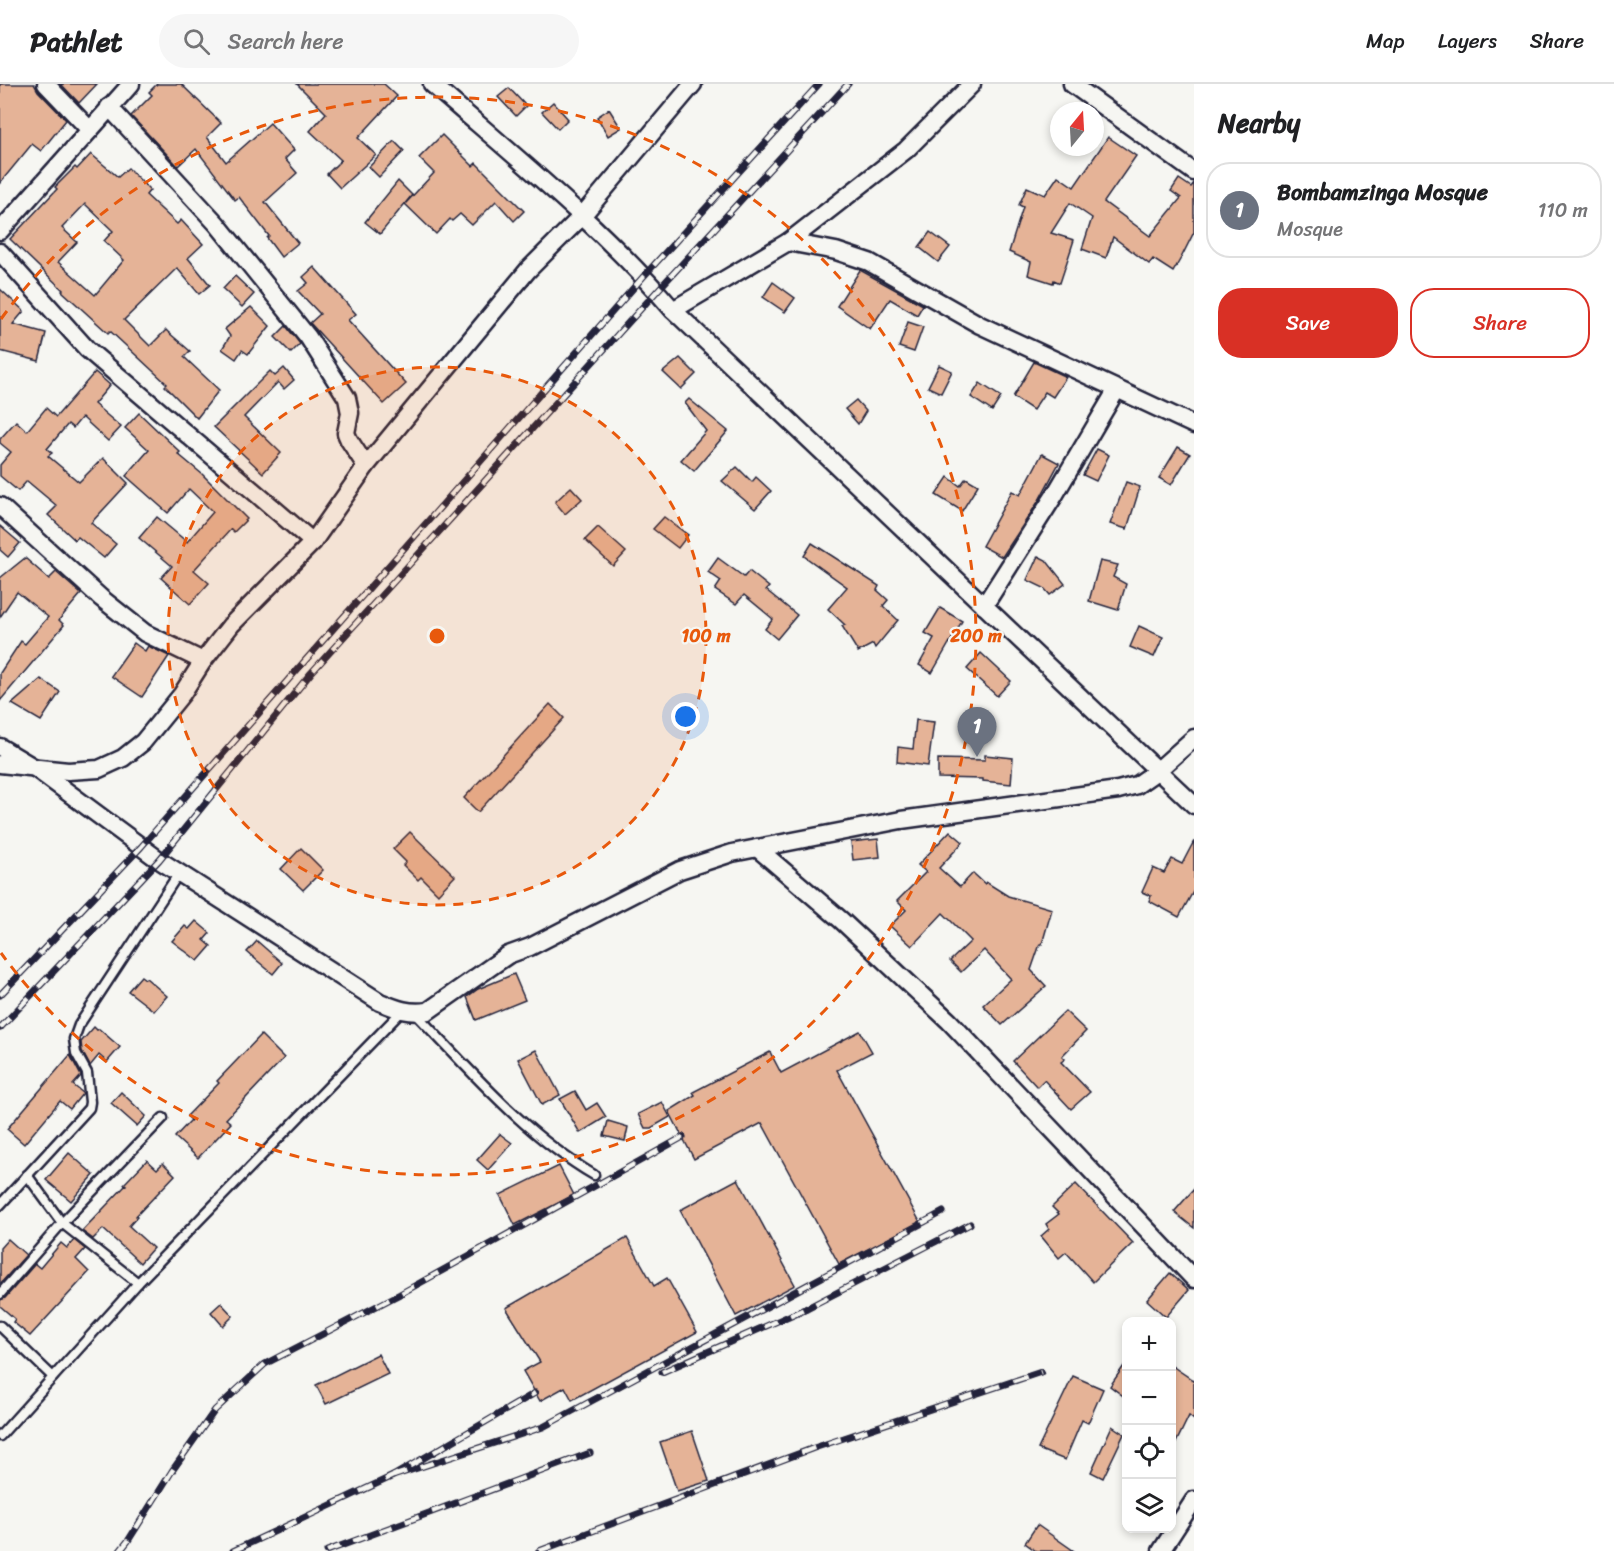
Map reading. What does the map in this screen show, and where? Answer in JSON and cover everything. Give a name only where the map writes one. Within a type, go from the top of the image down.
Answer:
[{"type":"street","points":[[46,84],[90,130]]},
{"type":"street","points":[[0,231],[130,84]]},
{"type":"street","points":[[432,84],[582,216],[673,310],[1194,805]]},
{"type":"street","points":[[0,764],[85,771],[99,769],[123,758],[143,742],[182,694],[202,661],[231,625],[313,542],[366,466],[528,270],[582,216],[693,84]]},
{"type":"street","points":[[673,310],[788,242],[906,150],[972,84]]},
{"type":"street","points":[[1072,84],[1194,172]]},
{"type":"street","points":[[109,107],[217,224],[308,337],[347,398],[350,413],[346,433],[366,466]]},
{"type":"street","points":[[788,242],[836,251],[869,262],[980,326],[1194,425]]},
{"type":"street","points":[[0,252],[87,349],[313,542]]},
{"type":"street","points":[[984,606],[1054,496],[1117,389]]},
{"type":"street","points":[[0,506],[101,598],[145,633],[202,661]]},
{"type":"street","points":[[0,747],[35,768],[179,873],[380,1002],[408,1012],[428,1011],[508,956],[530,947],[670,874],[732,853],[901,820],[1118,790],[1137,785],[1157,771],[1194,738]]},
{"type":"street","points":[[757,848],[841,920],[949,1021],[1194,1279]]},
{"type":"street","points":[[1161,1551],[1192,1507]]},
{"type":"lane","points":[[0,1205],[89,1108],[87,1073],[76,1053],[74,1039],[80,1025],[179,873]]},
{"type":"lane","points":[[0,1436],[138,1283],[408,1012],[522,1122],[551,1147],[594,1175]]},
{"type":"lane","points":[[0,1294],[62,1223],[163,1118]]},
{"type":"lane","points":[[27,1175],[62,1223],[138,1283]]},
{"type":"lane","points":[[0,1326],[53,1377]]},
{"type":"building","points":[[0,84],[34,84],[66,120],[41,151],[32,144],[0,183]]},
{"type":"building","points":[[61,84],[97,84],[79,103]]},
{"type":"building","points":[[157,84],[181,84],[221,123],[207,137],[226,162],[270,123],[294,150],[285,159],[297,173],[265,202],[298,243],[281,257],[267,238],[269,236],[239,197],[235,200],[196,149],[178,166],[131,116],[152,95],[149,92]]},
{"type":"building","points":[[297,84],[384,84],[397,96],[358,138],[376,155],[340,188],[327,174],[341,160],[310,131],[326,113]]},
{"type":"building","points":[[509,88],[526,106],[516,116],[498,97]]},
{"type":"building","points":[[553,102],[568,119],[558,129],[542,112]]},
{"type":"building","points":[[609,109],[621,128],[608,136],[597,117]]},
{"type":"building","points":[[442,135],[473,166],[476,163],[524,211],[514,221],[496,201],[472,225],[460,214],[452,221],[450,219],[436,234],[405,204],[434,173],[419,158]]},
{"type":"building","points":[[1108,137],[1136,156],[1104,202],[1150,236],[1181,198],[1171,191],[1179,179],[1191,187],[1194,183],[1194,232],[1173,272],[1153,259],[1149,264],[1113,237],[1106,258],[1082,249],[1092,218],[1070,203],[1051,233],[1074,240],[1060,283],[1028,275],[1031,262],[1009,252],[1023,207],[1019,205],[1027,187],[1045,195],[1058,176],[1074,187],[1095,156],[1104,156],[1104,143]]},
{"type":"building","points":[[394,141],[404,151],[379,177],[369,167]]},
{"type":"building","points":[[91,154],[118,177],[128,168],[150,190],[146,195],[177,224],[181,220],[203,244],[188,258],[210,285],[199,294],[177,268],[124,320],[150,346],[166,330],[190,351],[184,357],[219,390],[197,418],[165,386],[167,384],[110,331],[108,333],[62,291],[10,239],[57,189],[55,187],[75,167],[77,169]],"holes":[[[85,204],[113,231],[104,241],[124,260],[95,295],[58,262],[77,242],[62,228]]]},
{"type":"building","points":[[398,181],[412,195],[380,234],[365,222]]},
{"type":"building","points":[[930,232],[950,247],[938,262],[919,247]]},
{"type":"building","points":[[314,267],[356,314],[348,320],[406,384],[384,404],[310,323],[320,314],[298,291],[308,283],[303,277]]},
{"type":"building","points":[[860,270],[923,305],[917,315],[890,299],[870,329],[837,306]]},
{"type":"building","points":[[235,276],[254,294],[242,307],[223,289]]},
{"type":"building","points":[[773,282],[795,298],[785,312],[763,297]]},
{"type":"building","points":[[0,289],[24,311],[13,324],[46,333],[39,361],[0,351]]},
{"type":"building","points":[[251,307],[270,326],[248,354],[242,350],[236,359],[222,349],[230,336],[225,329]]},
{"type":"building","points":[[908,322],[923,327],[914,352],[899,347]]},
{"type":"building","points":[[286,326],[300,344],[291,353],[275,337]]},
{"type":"building","points":[[680,358],[696,374],[681,389],[663,372]]},
{"type":"building","points":[[1034,362],[1066,377],[1053,397],[1045,392],[1033,410],[1013,397]]},
{"type":"building","points":[[939,365],[952,371],[941,393],[928,387]]},
{"type":"building","points":[[284,368],[294,380],[284,389],[278,382],[244,417],[281,453],[263,473],[214,427],[270,371],[275,376]]},
{"type":"building","points":[[95,372],[110,385],[94,404],[121,427],[108,441],[82,417],[73,428],[68,424],[47,449],[52,453],[48,456],[79,482],[103,458],[128,483],[91,523],[116,544],[104,558],[78,537],[75,540],[48,515],[57,506],[27,481],[18,491],[0,476],[0,465],[11,452],[0,443],[0,439],[16,421],[27,431],[46,408],[56,417]]},
{"type":"building","points":[[980,383],[1001,397],[992,411],[971,397]]},
{"type":"building","points":[[689,399],[728,431],[694,471],[681,460],[706,431],[685,403]]},
{"type":"building","points":[[856,400],[866,411],[858,424],[845,409]]},
{"type":"building","points":[[139,413],[180,452],[178,454],[202,474],[247,519],[234,532],[231,529],[194,570],[209,583],[190,604],[161,578],[172,566],[139,538],[157,517],[187,542],[213,512],[189,489],[168,513],[126,476],[149,450],[125,428]]},
{"type":"building","points":[[1178,447],[1190,454],[1171,485],[1159,478]]},
{"type":"building","points":[[1097,449],[1109,455],[1096,481],[1083,475]]},
{"type":"building","points":[[1042,454],[1059,463],[1038,502],[1002,557],[982,546],[1012,491],[1020,495]]},
{"type":"building","points":[[737,467],[752,482],[756,477],[771,491],[755,509],[722,481]]},
{"type":"building","points":[[948,477],[960,486],[966,478],[978,485],[962,511],[936,495]]},
{"type":"building","points":[[1126,482],[1140,487],[1127,529],[1110,524]]},
{"type":"building","points":[[571,487],[582,499],[565,514],[555,502]]},
{"type":"building","points":[[664,517],[688,535],[678,548],[653,529]]},
{"type":"building","points":[[0,526],[20,543],[8,557],[0,550]]},
{"type":"building","points":[[598,527],[626,552],[613,566],[585,540]]},
{"type":"building","points":[[812,543],[879,586],[877,590],[888,600],[883,606],[898,620],[875,648],[873,644],[858,652],[842,626],[845,625],[828,609],[847,587],[804,556]]},
{"type":"building","points":[[1038,556],[1046,560],[1065,584],[1050,595],[1044,588],[1027,580]]},
{"type":"building","points":[[25,558],[49,579],[56,572],[81,594],[59,620],[64,625],[0,701],[0,673],[21,641],[25,644],[48,617],[17,592],[0,617],[0,578]]},
{"type":"building","points":[[718,558],[744,577],[749,571],[769,587],[766,590],[797,615],[777,639],[765,629],[773,619],[744,595],[736,604],[715,590],[721,581],[708,572]]},
{"type":"building","points":[[1100,561],[1118,565],[1113,577],[1126,584],[1118,610],[1089,601]]},
{"type":"building","points":[[940,608],[962,621],[932,673],[919,665],[934,638],[925,633]]},
{"type":"building","points":[[1139,626],[1163,637],[1154,657],[1130,647]]},
{"type":"building","points":[[134,643],[145,651],[148,646],[169,656],[142,697],[111,676]]},
{"type":"building","points":[[981,653],[1011,681],[997,696],[967,669]]},
{"type":"building","points":[[41,679],[60,692],[41,721],[12,704]]},
{"type":"building","points":[[550,704],[564,718],[478,812],[464,798]]},
{"type":"building","points":[[916,720],[934,722],[928,766],[897,762],[898,747],[913,749]]},
{"type":"building","points":[[985,755],[1013,758],[1011,784],[983,781],[983,779],[938,778],[938,759],[985,760]]},
{"type":"building","points":[[950,831],[963,842],[939,868],[960,887],[973,873],[985,884],[986,882],[1008,896],[1052,909],[1042,944],[1040,944],[1031,970],[1046,986],[1002,1025],[983,1005],[1011,979],[984,950],[961,972],[950,961],[971,941],[943,913],[912,946],[890,926],[906,910],[897,901],[926,872],[918,865]]},
{"type":"building","points":[[410,832],[455,876],[438,894],[421,877],[418,880],[403,865],[406,862],[393,849]]},
{"type":"building","points":[[878,839],[880,857],[853,860],[851,842]]},
{"type":"building","points":[[1194,841],[1194,890],[1179,917],[1149,901],[1151,896],[1142,892],[1153,868],[1164,873],[1172,859],[1182,864]]},
{"type":"building","points":[[301,848],[323,870],[303,890],[281,869]]},
{"type":"building","points":[[196,921],[210,933],[204,940],[211,946],[198,961],[172,941],[185,926],[189,929]]},
{"type":"building","points":[[257,941],[282,963],[273,974],[247,952]]},
{"type":"building","points":[[514,974],[525,1000],[476,1020],[467,997],[478,989]]},
{"type":"building","points":[[141,976],[167,996],[154,1011],[128,991]]},
{"type":"building","points":[[1065,1011],[1086,1031],[1062,1056],[1065,1059],[1061,1062],[1090,1092],[1071,1109],[1044,1080],[1037,1087],[1013,1061]]},
{"type":"building","points":[[94,1027],[120,1047],[107,1062],[99,1055],[90,1066],[82,1051],[81,1042]]},
{"type":"building","points":[[860,1031],[872,1052],[837,1070],[920,1222],[839,1264],[762,1123],[694,1159],[669,1111],[695,1095],[693,1092],[770,1052],[781,1073]]},
{"type":"building","points":[[261,1035],[284,1058],[226,1119],[231,1123],[198,1158],[175,1137],[191,1120],[187,1116]]},
{"type":"building","points":[[536,1050],[560,1095],[542,1105],[518,1059]]},
{"type":"building","points":[[70,1055],[81,1076],[73,1085],[83,1093],[70,1109],[60,1101],[24,1144],[7,1129]]},
{"type":"building","points":[[575,1091],[586,1110],[597,1103],[606,1117],[580,1133],[560,1099]]},
{"type":"building","points":[[121,1092],[146,1116],[137,1126],[111,1103]]},
{"type":"building","points":[[662,1102],[670,1117],[651,1128],[645,1128],[638,1114]]},
{"type":"building","points":[[608,1121],[628,1127],[625,1141],[604,1136]]},
{"type":"building","points":[[500,1134],[512,1143],[488,1170],[477,1160]]},
{"type":"building","points":[[69,1153],[94,1175],[71,1201],[46,1180]]},
{"type":"building","points":[[147,1160],[157,1169],[163,1163],[175,1175],[129,1226],[153,1248],[140,1263],[103,1229],[93,1239],[82,1231]]},
{"type":"building","points":[[559,1166],[574,1195],[515,1225],[500,1195]]},
{"type":"building","points":[[738,1179],[795,1285],[736,1316],[680,1210]]},
{"type":"building","points":[[1076,1184],[1133,1243],[1093,1282],[1066,1252],[1059,1258],[1041,1236],[1049,1229],[1046,1224],[1059,1214],[1052,1207]]},
{"type":"building","points":[[1194,1189],[1194,1228],[1174,1212]]},
{"type":"building","points":[[627,1238],[654,1286],[667,1278],[697,1332],[572,1400],[565,1387],[540,1401],[523,1371],[540,1362],[506,1308]]},
{"type":"building","points":[[8,1239],[26,1255],[0,1284],[0,1248]]},
{"type":"building","points":[[74,1240],[85,1249],[76,1259],[89,1272],[30,1336],[13,1322],[15,1319],[0,1306],[0,1300],[5,1298],[35,1264],[40,1268],[61,1243],[67,1248]]},
{"type":"building","points":[[1170,1273],[1189,1290],[1166,1317],[1147,1300]]},
{"type":"building","points":[[221,1303],[233,1316],[223,1326],[211,1312]]},
{"type":"building","points":[[378,1354],[388,1374],[326,1404],[316,1385]]},
{"type":"building","points":[[1122,1369],[1122,1395],[1110,1386]]},
{"type":"building","points":[[1176,1369],[1194,1381],[1194,1420],[1189,1416],[1176,1443]]},
{"type":"building","points":[[1073,1376],[1103,1389],[1088,1423],[1082,1420],[1065,1460],[1038,1449]]},
{"type":"building","points":[[1112,1426],[1122,1433],[1122,1438],[1103,1478],[1091,1472]]},
{"type":"building","points":[[692,1431],[709,1481],[677,1491],[660,1442]]},
{"type":"building","points":[[1037,1525],[1074,1551],[1036,1551],[1025,1543]]},
{"type":"railway","points":[[0,995],[141,847],[643,277],[819,84]]},
{"type":"railway","points":[[0,1028],[159,860],[311,673],[848,84]]},
{"type":"railway","points":[[120,1551],[215,1410],[265,1364],[400,1294],[683,1137]]},
{"type":"railway","points":[[393,1476],[543,1427],[943,1212]]},
{"type":"railway","points":[[662,1372],[807,1308],[970,1224]]},
{"type":"railway","points":[[539,1551],[814,1448],[1041,1372]]},
{"type":"railway","points":[[233,1551],[393,1476],[535,1393]]},
{"type":"railway","points":[[327,1551],[590,1453]]},
{"type":"place","name":"Bombamzinga Mosque","points":[[977,757]]}]
